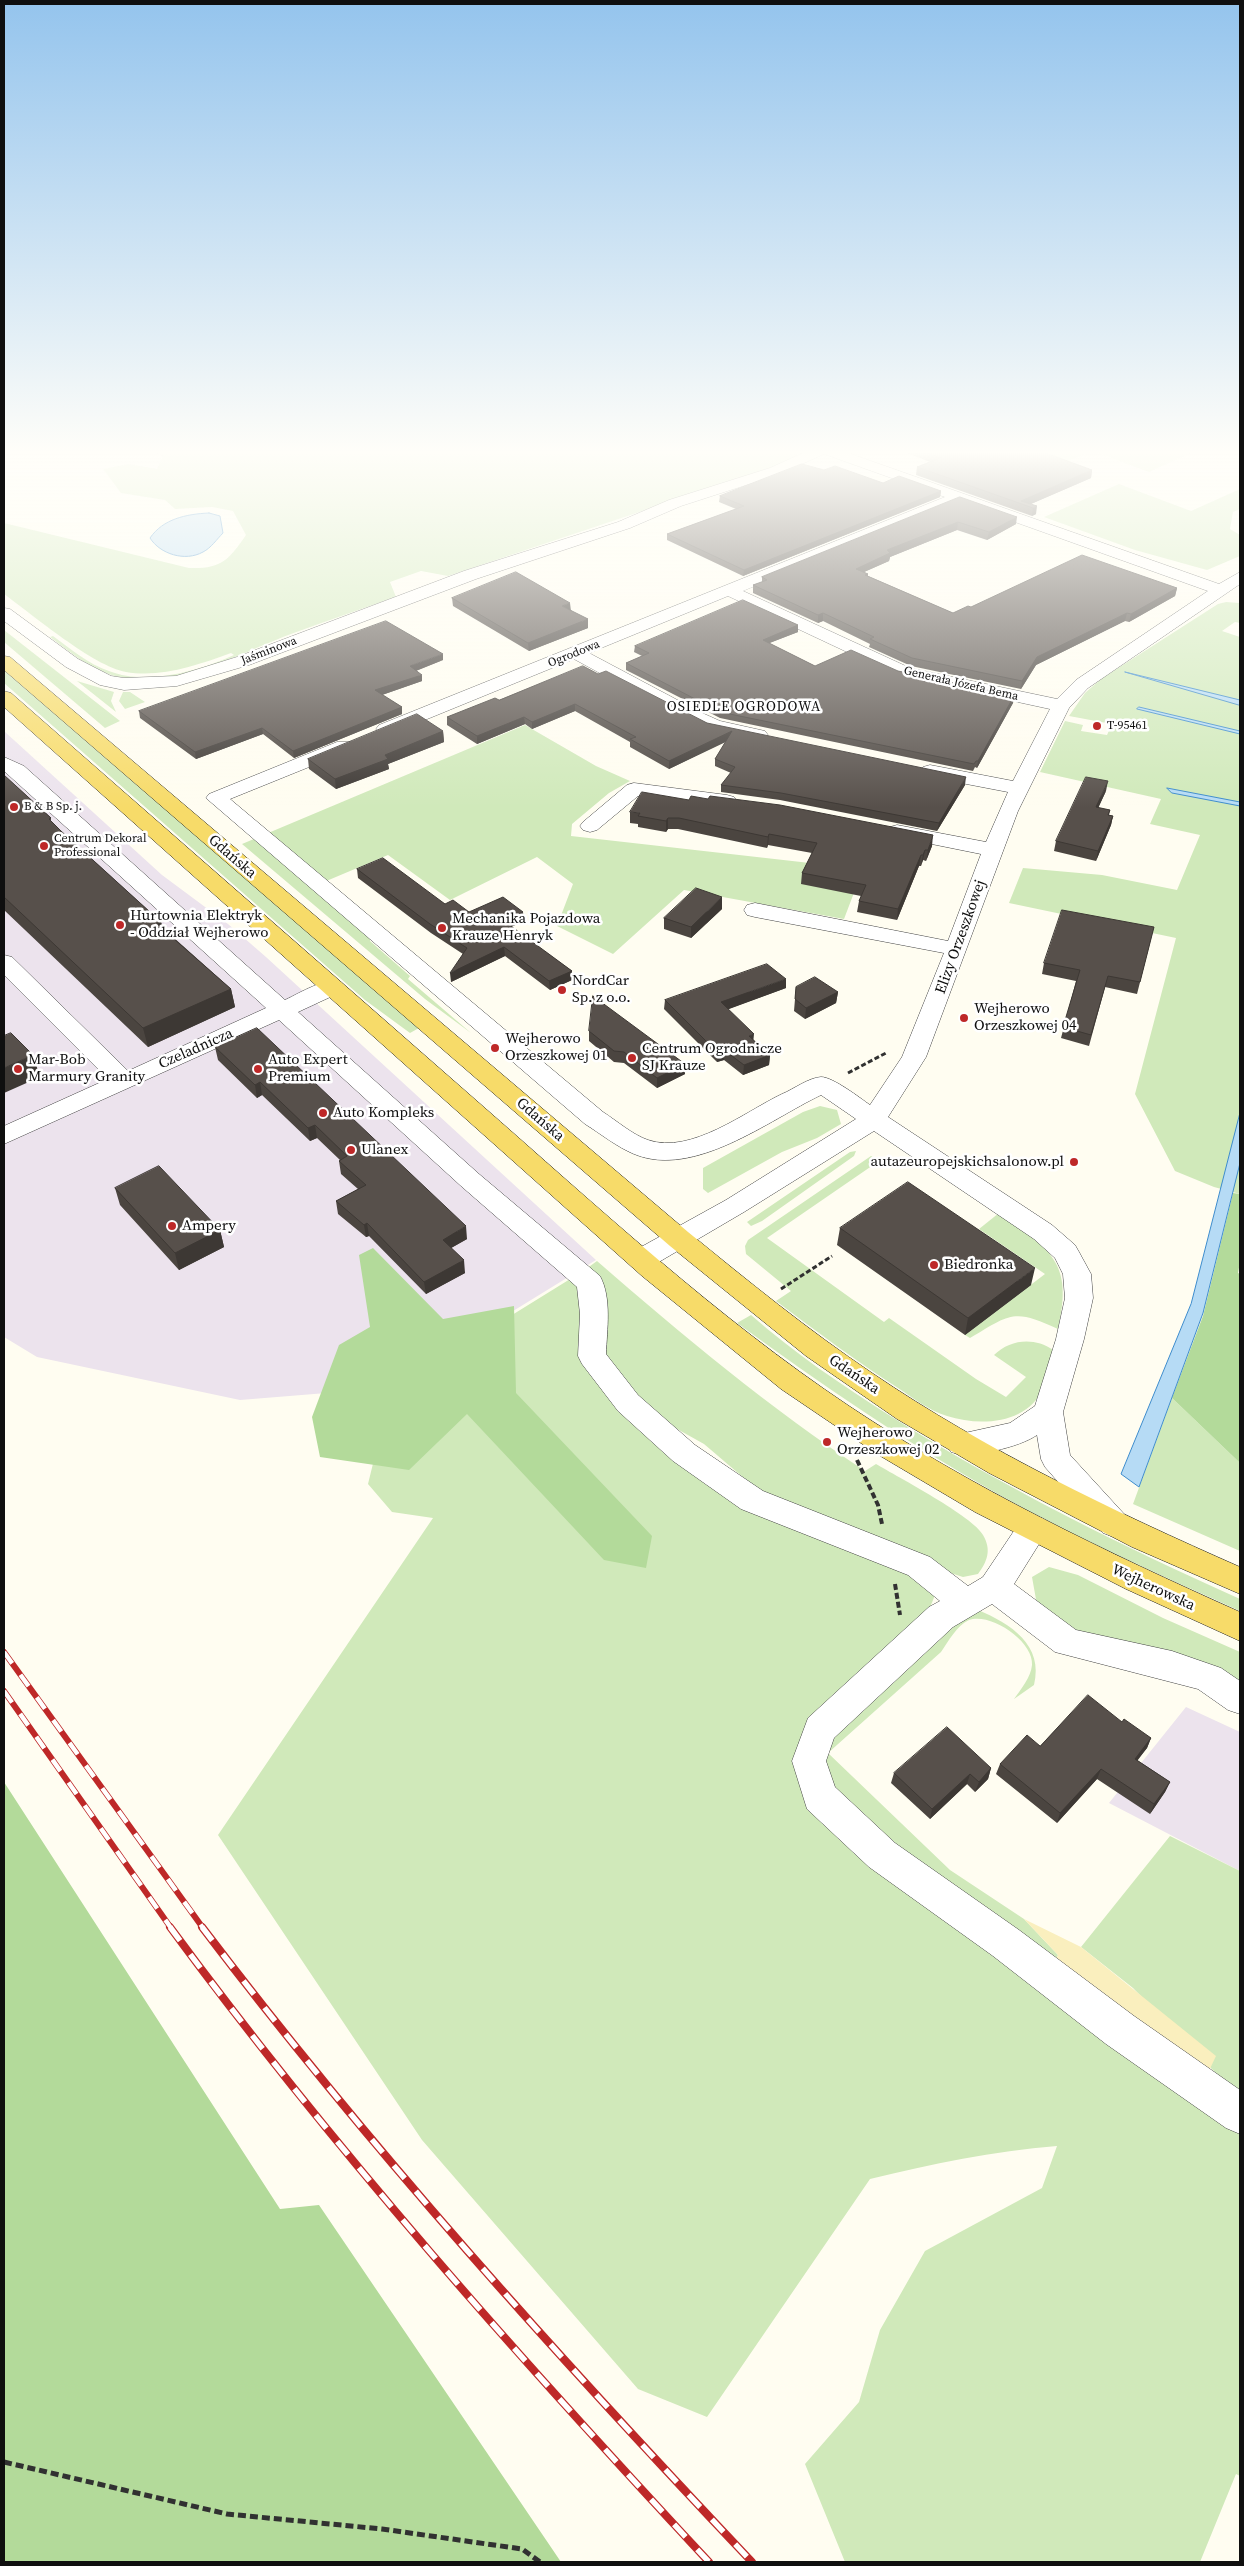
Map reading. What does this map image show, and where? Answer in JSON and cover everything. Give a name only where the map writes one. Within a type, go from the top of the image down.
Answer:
[{"type":"main road","name":"Gdańska","points":[[4,661],[758,1304],[864,1382],[962,1444],[1114,1524]]},
{"type":"main road","name":"Gdańska","points":[[4,696],[642,1259],[772,1367],[833,1409],[948,1482],[1066,1546]]},
{"type":"main road","points":[[4,707],[53,740]]},
{"type":"main road","points":[[1114,1524],[1240,1581]]},
{"type":"main road","name":"Wejherowska","points":[[1066,1546],[1157,1591],[1240,1627]]},
{"type":"street","name":"Jaśminowa","points":[[4,613],[72,663],[106,681],[124,684],[177,681],[243,661],[490,569]]},
{"type":"street","name":"Ogrodowa","points":[[781,569],[216,798],[594,1118],[642,1148],[664,1151],[692,1149],[720,1138],[782,1104],[822,1085]]},
{"type":"street","points":[[1160,569],[1221,590]]},
{"type":"street","name":"Elizy Orzeszkowej","points":[[642,1259],[842,1141],[873,1119],[890,1097],[914,1057],[1018,788],[1061,706],[1082,684],[1240,576]]},
{"type":"street","name":"Generała Józefa Bema","points":[[728,590],[904,672],[1061,706]]},
{"type":"street","points":[[576,653],[693,716],[714,725],[775,738]]},
{"type":"street","points":[[4,763],[17,770],[470,1180],[590,1283],[594,1314],[592,1356],[628,1403],[684,1453],[752,1500],[919,1566],[966,1602]]},
{"type":"street","points":[[909,766],[1018,788]]},
{"type":"street","points":[[590,826],[634,789],[750,804]]},
{"type":"street","points":[[874,826],[993,850]]},
{"type":"street","points":[[755,910],[956,949]]},
{"type":"street","points":[[4,962],[124,1081]]},
{"type":"street","name":"Czeladnicza","points":[[4,1136],[333,986]]},
{"type":"street","points":[[822,1085],[997,1200],[1043,1232],[1065,1252],[1077,1274],[1079,1298],[1070,1339],[1048,1412],[1056,1459],[1114,1524]]},
{"type":"street","points":[[962,1444],[1018,1433],[1048,1412]]},
{"type":"street","points":[[1033,1528],[994,1586],[941,1617],[820,1729],[809,1761],[820,1797],[882,1855],[1006,1943],[1128,2035],[1240,2114]]},
{"type":"street","points":[[994,1586],[1067,1642],[1172,1666],[1200,1675],[1209,1678],[1240,1699]]},
{"type":"path","points":[[822,1085],[884,1055],[889,1048]]},
{"type":"path","points":[[778,1291],[832,1256]]},
{"type":"path","points":[[4,2462],[227,2514],[382,2529],[522,2549],[540,2562]]},
{"type":"shaded area","points":[[4,731],[162,875],[228,924],[266,957],[596,1260],[388,1388],[240,1400],[37,1357],[4,1337]]},
{"type":"shaded area","points":[[1186,1707],[1240,1732],[1240,1871],[1109,1803]]},
{"type":"green space","points":[[4,569],[470,569],[448,576],[421,571],[390,582],[396,597],[291,634],[208,667],[164,678],[142,679],[110,675],[83,661],[50,637],[53,636],[80,656],[101,668],[124,675],[140,677],[173,675],[234,655],[231,653],[193,666],[166,672],[126,672],[112,668],[81,650],[4,594]]},
{"type":"green space","points":[[1226,602],[1240,603],[1240,623],[1235,622],[1222,631],[1240,637],[1240,1194],[1214,1187],[1175,1171],[1135,1094],[1176,938],[1009,903],[1023,868],[1102,875],[1177,890],[1200,835],[1150,824],[1161,799],[1040,772],[1065,721],[1083,725],[1081,731],[1107,735],[1112,724],[1069,716],[1085,693],[1101,679],[1218,604]]},
{"type":"green space","points":[[4,630],[120,721],[105,728],[4,642]]},
{"type":"green space","points":[[4,670],[419,1028],[410,1033],[365,1000],[4,683]]},
{"type":"green space","points":[[77,681],[114,692],[111,701],[116,712]]},
{"type":"green space","points":[[123,692],[130,692],[145,702],[125,709],[119,701]]},
{"type":"green space","points":[[525,725],[596,766],[630,781],[609,793],[572,824],[571,836],[863,869],[844,919],[684,890],[613,954],[557,926],[573,884],[537,857],[450,900],[388,855],[324,882],[371,938],[370,941],[410,976],[408,979],[471,1033],[425,999],[242,844]]},
{"type":"green space","points":[[820,1106],[837,1110],[841,1124],[817,1138],[782,1152],[708,1193],[703,1189],[703,1168],[803,1112]]},
{"type":"green space","points":[[856,1151],[854,1156],[762,1221],[751,1226],[747,1222],[850,1152]]},
{"type":"green space","points":[[871,1156],[879,1161],[767,1238],[884,1322],[889,1318],[976,1379],[1006,1397],[1026,1377],[994,1355],[1007,1346],[1023,1342],[1038,1343],[1053,1350],[1044,1387],[1037,1399],[1027,1409],[1002,1420],[974,1421],[947,1416],[928,1408],[851,1357],[776,1301],[791,1291],[746,1254],[745,1246],[748,1240]]},
{"type":"green space","points":[[1233,1193],[1240,1194],[1240,1262],[1238,1273],[1240,1274],[1240,1463],[1172,1398],[1203,1316]]},
{"type":"green space","points":[[999,1213],[1032,1237],[1054,1259],[1060,1272],[1063,1287],[1058,1329],[1043,1322],[1021,1316],[1004,1319],[970,1338],[965,1335],[1045,1274],[979,1229]]},
{"type":"green space","points":[[373,1248],[443,1319],[514,1306],[516,1393],[652,1536],[646,1568],[604,1560],[467,1414],[409,1470],[320,1457],[312,1417],[339,1345],[370,1327],[359,1255]]},
{"type":"green space","points":[[597,1261],[662,1317],[761,1397],[830,1447],[865,1471],[876,1464],[951,1508],[977,1527],[986,1540],[988,1551],[984,1565],[978,1574],[963,1577],[938,1569],[765,1496],[704,1444],[661,1420],[607,1367],[586,1269]]},
{"type":"green space","points":[[575,1276],[587,1307],[578,1347],[593,1373],[637,1420],[705,1484],[782,1520],[919,1575],[935,1595],[927,1615],[801,1762],[1200,2108],[1240,2133],[1240,2476],[1236,2474],[1200,2562],[845,2562],[805,2464],[859,2402],[880,2330],[925,2251],[1042,2188],[1057,2146],[963,2159],[870,2179],[707,2417],[638,2389],[422,2140],[218,1835],[433,1518],[392,1512],[368,1484],[391,1390]]},
{"type":"green space","points":[[751,1315],[819,1369],[934,1443],[1019,1491],[1106,1536],[1240,1599],[1240,1611],[1056,1525],[962,1474],[896,1433],[737,1323]]},
{"type":"green space","points":[[1172,1398],[1240,1463],[1240,1551],[1133,1504]]},
{"type":"green space","points":[[1049,1567],[1078,1575],[1163,1618],[1240,1652],[1240,1692],[1218,1675],[1076,1637],[1037,1605],[1032,1577]]},
{"type":"green space","points":[[978,1610],[1013,1629],[1029,1647],[1034,1658],[1036,1671],[1034,1685],[1014,1699],[1030,1674],[1031,1656],[1026,1647],[1009,1630],[999,1624],[988,1620],[969,1620],[957,1630],[941,1652],[828,1753],[950,1870],[1024,1919],[1058,1955],[1054,1963],[841,1809],[821,1749],[909,1655]]},
{"type":"green space","points":[[4,1782],[280,2209],[319,2205],[561,2562],[4,2562]]},
{"type":"green space","points":[[1170,1836],[1240,1871],[1240,2098],[1133,1988],[1081,1947]]},
{"type":"sand","points":[[1024,1919],[1081,1947],[1216,2056],[1207,2075],[1054,1963],[1058,1955]]},
{"type":"water","points":[[1125,672],[1240,700],[1240,705]]},
{"type":"water","points":[[1139,707],[1240,731],[1240,734],[1137,709]]},
{"type":"water","points":[[1167,788],[1240,802],[1240,806],[1172,793]]},
{"type":"water","points":[[1240,1113],[1240,1163],[1203,1313],[1139,1487],[1121,1474],[1191,1304]]},
{"type":"building","points":[[782,569],[857,569],[868,574],[865,575],[953,613],[968,606],[971,607],[1053,569],[1122,569],[1177,588],[1131,614],[1127,613],[1037,657],[1022,681],[912,658],[870,639],[874,637],[823,613],[818,615],[753,585],[767,580],[762,577]]},
{"type":"building","points":[[516,572],[570,603],[562,606],[588,619],[528,643],[452,598]]},
{"type":"building","points":[[743,600],[798,625],[763,640],[815,666],[851,650],[898,671],[1014,696],[978,761],[974,764],[720,712],[626,663],[649,653],[635,646]]},
{"type":"building","points":[[386,621],[443,654],[410,666],[422,675],[375,690],[402,707],[293,751],[262,728],[195,752],[139,711]]},
{"type":"building","points":[[583,666],[598,674],[606,671],[707,723],[966,777],[939,823],[781,793],[721,785],[735,767],[715,759],[732,731],[669,761],[630,739],[636,737],[575,704],[532,722],[524,717],[477,736],[447,717],[495,698],[499,700]]},
{"type":"building","points":[[417,714],[443,731],[385,755],[388,759],[335,779],[308,759]]},
{"type":"building","points":[[4,775],[51,818],[49,819],[61,831],[161,922],[157,924],[231,989],[143,1028],[4,897]]},
{"type":"building","points":[[1086,777],[1108,781],[1096,807],[1110,810],[1108,815],[1113,816],[1098,851],[1056,841]]},
{"type":"building","points":[[642,792],[689,800],[691,796],[708,799],[710,796],[780,805],[933,835],[928,850],[925,850],[923,855],[921,855],[898,909],[859,901],[866,885],[802,873],[817,843],[769,834],[768,837],[679,818],[668,818],[666,821],[638,816],[640,813],[630,812]]},
{"type":"building","points":[[383,858],[445,904],[453,900],[469,912],[503,897],[523,912],[504,921],[572,971],[549,981],[504,947],[450,973],[467,948],[430,924],[357,869]]},
{"type":"building","points":[[696,888],[722,897],[691,927],[664,918]]},
{"type":"building","points":[[1062,910],[1154,927],[1140,982],[1108,976],[1091,1035],[1063,1027],[1080,970],[1044,963]]},
{"type":"building","points":[[767,964],[786,979],[721,1002],[754,1034],[749,1036],[770,1055],[744,1065],[724,1050],[718,1053],[665,1000]]},
{"type":"building","points":[[815,977],[838,992],[806,1008],[795,999],[796,987]]},
{"type":"building","points":[[593,996],[685,1064],[657,1078],[624,1052],[614,1051],[589,1031]]},
{"type":"building","points":[[257,1028],[466,1226],[443,1240],[464,1260],[424,1282],[367,1223],[364,1225],[336,1201],[366,1185],[339,1161],[347,1156],[315,1125],[308,1128],[260,1082],[255,1085],[215,1047]]},
{"type":"building","points":[[11,1033],[33,1055],[4,1068],[4,1036]]},
{"type":"building","name":"Ampery","points":[[159,1166],[220,1230],[175,1253],[115,1188]]},
{"type":"building","name":"Biedronka","points":[[908,1182],[1035,1268],[968,1318],[840,1228]]},
{"type":"building","points":[[1088,1695],[1122,1722],[1124,1719],[1151,1738],[1135,1759],[1170,1782],[1154,1804],[1101,1769],[1060,1813],[1000,1764],[1027,1735],[1040,1746]]},
{"type":"building","points":[[947,1727],[991,1768],[979,1782],[970,1774],[932,1809],[894,1773]]},
{"type":"railway","points":[[4,1652],[203,1928]]},
{"type":"railway","points":[[4,1691],[171,1928]]},
{"type":"railway","points":[[170,1927],[297,2092],[430,2252],[638,2486],[709,2562]]},
{"type":"railway","points":[[202,1927],[333,2092],[468,2252],[752,2562]]},
{"type":"place","name":"T-95461","points":[[1097,726]]},
{"type":"place","name":"B & B Sp. j.","points":[[14,807]]},
{"type":"place","name":"Centrum Dekoral Professional","points":[[44,846]]},
{"type":"place","name":"Hurtownia Elektryk - Oddział Wejherowo","points":[[120,925]]},
{"type":"place","name":"Mechanika Pojazdowa Krauze Henryk","points":[[442,928]]},
{"type":"place","name":"NordCar Sp. z o.o.","points":[[562,990]]},
{"type":"place","name":"Wejherowo Orzeszkowej 04","points":[[964,1018]]},
{"type":"place","name":"Wejherowo Orzeszkowej 01","points":[[495,1048]]},
{"type":"place","name":"Centrum Ogrodnicze SJ Krauze","points":[[632,1058]]},
{"type":"place","name":"Mar-Bob Marmury Granity","points":[[18,1069]]},
{"type":"place","name":"Auto Expert Premium","points":[[258,1069]]},
{"type":"place","name":"Auto Kompleks","points":[[323,1113]]},
{"type":"place","name":"Ulanex","points":[[351,1150]]},
{"type":"place","name":"autazeuropejskichsalonow.pl","points":[[1074,1162]]},
{"type":"place","name":"Ampery","points":[[172,1226]]},
{"type":"place","name":"Biedronka","points":[[934,1265]]},
{"type":"place","name":"Wejherowo Orzeszkowej 02","points":[[827,1442]]},
{"type":"district","name":"OSIEDLE OGRODOWA","points":[[744,707]]}]
